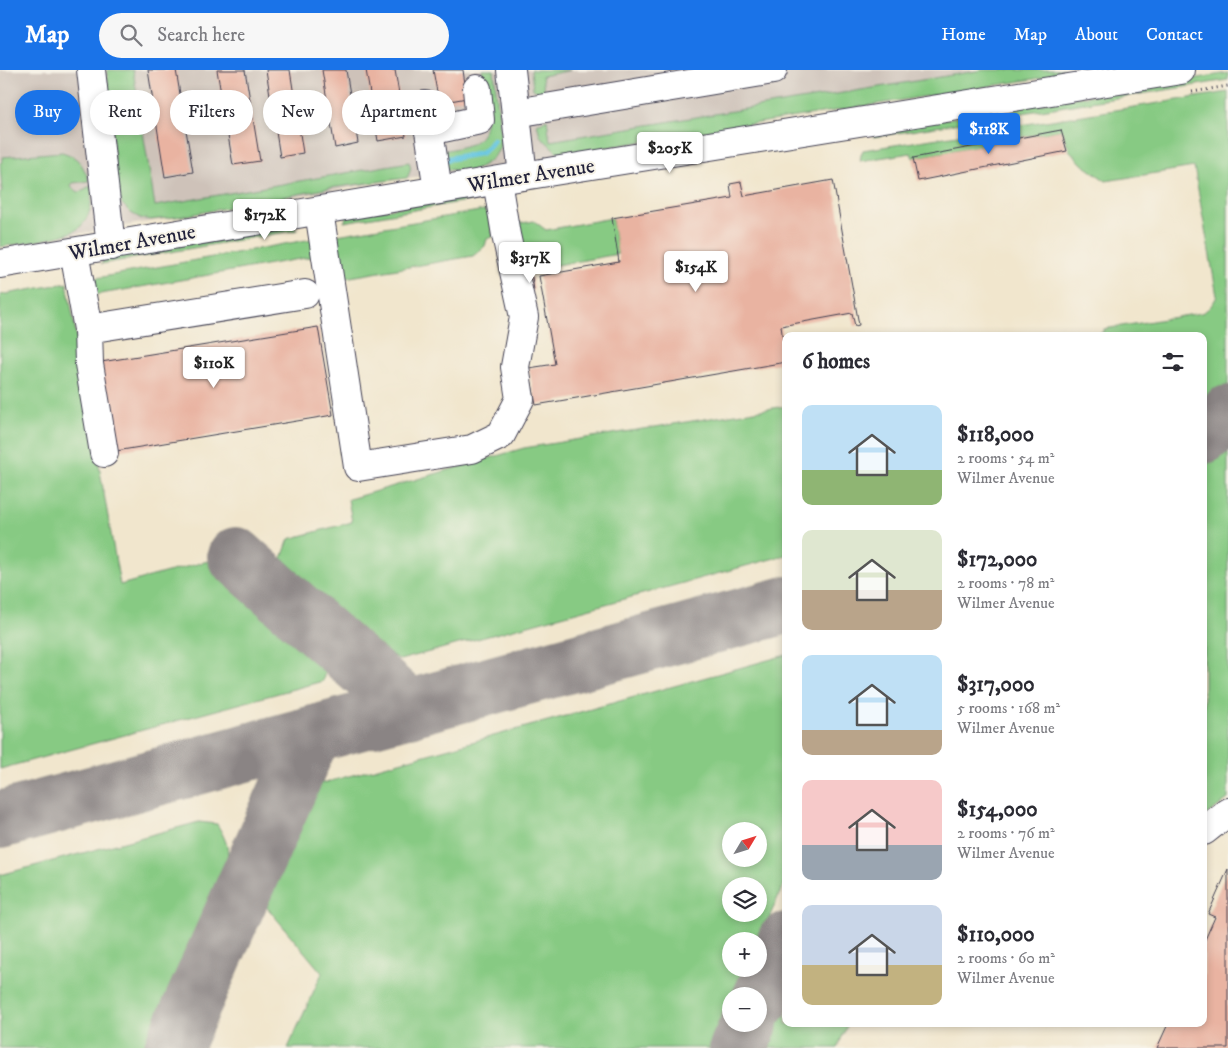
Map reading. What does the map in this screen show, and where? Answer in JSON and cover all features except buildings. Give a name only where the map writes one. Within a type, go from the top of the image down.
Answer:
[{"type":"street","points":[[91,70],[112,246]]},
{"type":"street","points":[[511,70],[523,176]]},
{"type":"street","points":[[516,112],[773,70]]},
{"type":"street","name":"Wilmer Avenue","points":[[0,264],[1106,76],[1182,70]]},
{"type":"street","points":[[438,190],[427,118],[480,120],[477,88]]},
{"type":"street","points":[[319,210],[358,467],[472,449],[501,434],[520,399],[514,367],[524,317],[506,235],[497,180]]},
{"type":"street","points":[[74,252],[88,329],[89,364],[104,453]]},
{"type":"street","points":[[88,329],[304,294]]},
{"type":"street","points":[[1207,829],[1228,812]]},
{"type":"shaded area","points":[[0,70],[1086,70],[468,171],[407,178],[0,247]]},
{"type":"green space","points":[[107,70],[133,70],[136,90],[109,90]]},
{"type":"green space","points":[[482,70],[494,70],[501,137],[500,148],[490,161],[476,169],[459,171],[446,169],[439,152],[473,143],[480,138],[485,130],[487,99]]},
{"type":"green space","points":[[531,70],[572,70],[542,76],[545,96],[533,89]]},
{"type":"green space","points":[[983,70],[1076,70],[1072,73],[565,154],[556,151],[540,136],[537,123],[547,119],[550,141]]},
{"type":"green space","points":[[1228,73],[1228,80],[873,137],[878,130]]},
{"type":"green space","points":[[1228,92],[1228,386],[1207,404],[1207,332],[1104,332],[1104,329],[1201,313],[1214,302],[1217,296],[1194,167],[1106,181],[1082,164],[1070,151],[1061,130],[913,158],[911,153],[860,161],[863,150]]},
{"type":"green space","points":[[112,135],[144,135],[155,206],[409,162],[410,166],[407,178],[330,188],[184,216],[151,220],[140,218],[131,213],[122,204],[117,193]]},
{"type":"green space","points":[[62,152],[73,156],[85,170],[89,181],[73,183],[71,185],[73,189],[79,192],[91,186],[90,208],[87,218],[80,227],[66,234],[0,247],[0,192],[2,192],[0,163],[2,162],[2,157]]},
{"type":"green space","points":[[468,196],[473,200],[344,222],[347,216]]},
{"type":"green space","points":[[485,210],[489,215],[493,237],[487,239],[485,246],[473,256],[339,279],[334,241],[337,235]]},
{"type":"green space","points":[[612,218],[618,254],[524,271],[516,224],[534,221],[546,230]]},
{"type":"green space","points":[[291,226],[297,230],[101,264],[106,256]]},
{"type":"green space","points":[[312,239],[317,256],[95,295],[91,279]]},
{"type":"green space","points":[[67,283],[120,585],[208,561],[326,665],[323,681],[0,769],[0,295]]},
{"type":"green space","points":[[782,407],[782,556],[400,660],[381,648],[282,558],[289,539],[352,522],[348,499],[524,448]]},
{"type":"green space","points":[[1228,420],[1228,799],[1207,815],[1207,438]]},
{"type":"green space","points":[[782,656],[782,888],[763,932],[722,932],[722,977],[742,977],[738,987],[722,987],[722,1023],[711,1048],[288,1048],[322,973],[265,905],[320,784]]},
{"type":"green space","points":[[199,822],[217,824],[227,846],[226,864],[221,881],[144,1048],[0,1048],[0,875]]},
{"type":"green space","points":[[782,1009],[782,1027],[847,1027],[837,1048],[765,1048]]},
{"type":"waterway","points":[[441,160],[481,153],[493,140]]},
{"type":"taxiway","points":[[1207,432],[1228,414]]},
{"type":"taxiway","points":[[236,556],[409,709]]},
{"type":"taxiway","points":[[0,820],[782,606]]},
{"type":"taxiway","points":[[173,1048],[312,735]]},
{"type":"taxiway","points":[[766,987],[782,950]]},
{"type":"taxiway","points":[[738,1048],[745,1032]]}]
